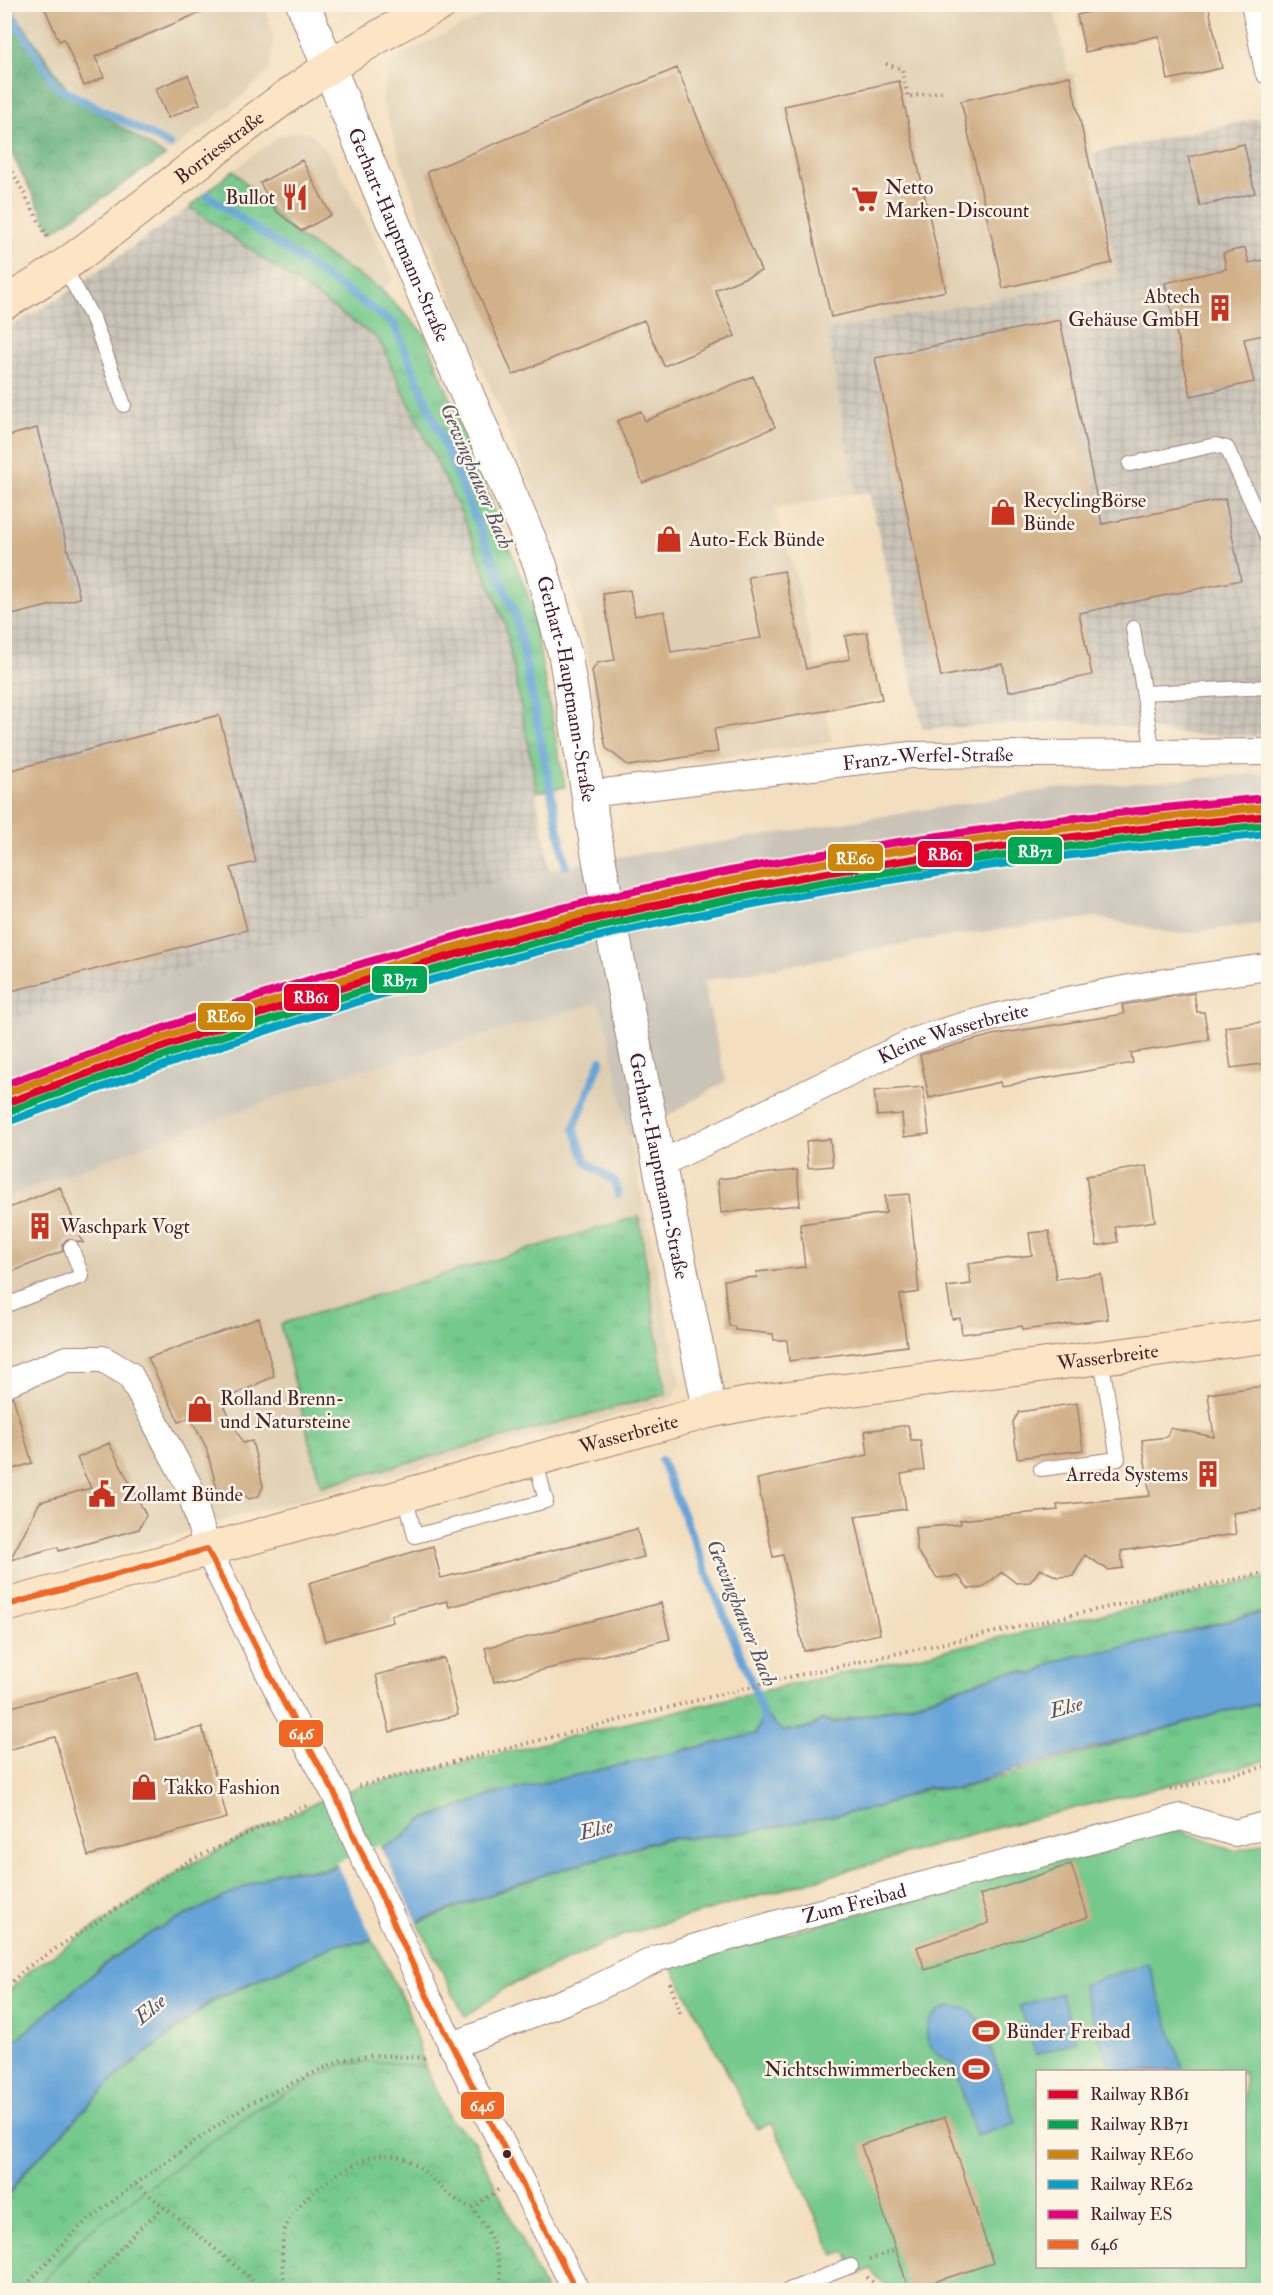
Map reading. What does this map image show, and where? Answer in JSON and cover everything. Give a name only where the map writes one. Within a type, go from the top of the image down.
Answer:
[{"type":"main road","name":"Borriesstraße","points":[[4,303],[64,267],[254,119],[402,23],[441,4]]},
{"type":"main road","name":"Wasserbreite","points":[[4,1606],[710,1412],[762,1401],[1269,1336]]},
{"type":"street","name":"Gerhart-Hauptmann-Straße","points":[[303,4],[540,564],[565,654],[588,794],[710,1412]]},
{"type":"street","points":[[1254,4],[1269,71]]},
{"type":"street","name":"Franz-Werfel-Straße","points":[[588,794],[911,755],[1269,752]]},
{"type":"street","name":"Kleine Wasserbreite","points":[[660,1164],[914,1041],[956,1027],[1005,1014],[1174,981],[1269,967]]},
{"type":"street","points":[[4,1383],[67,1359],[103,1359],[130,1375],[189,1486],[207,1549],[284,1703],[339,1802],[427,1996],[576,2290]]},
{"type":"street","name":"Zum Freibad","points":[[452,2046],[586,1993],[658,1958],[779,1923],[1181,1817],[1235,1833],[1269,1824]]},
{"type":"lane","points":[[64,267],[93,321],[124,405]]},
{"type":"lane","points":[[1130,464],[1215,445],[1227,448],[1269,538]]},
{"type":"lane","points":[[1133,628],[1153,753]]},
{"type":"lane","points":[[1144,693],[1269,687]]},
{"type":"lane","points":[[4,1306],[82,1276],[71,1247]]},
{"type":"lane","points":[[1041,1469],[1118,1459],[1101,1358]]},
{"type":"lane","points":[[405,1495],[415,1536],[546,1501],[535,1459]]},
{"type":"lane","points":[[789,2290],[851,2266]]},
{"type":"path","points":[[886,64],[902,69],[908,97],[944,91]]},
{"type":"path","points":[[4,156],[64,267]]},
{"type":"path","points":[[4,1990],[25,1969],[187,1862],[339,1802],[781,1679],[1269,1572]]},
{"type":"path","points":[[658,1958],[676,1995],[680,2013]]},
{"type":"path","points":[[22,2290],[77,2229],[135,2184],[248,2104],[341,2060],[374,2055],[425,2059]]},
{"type":"path","points":[[286,2290],[282,2263],[284,2230],[291,2213],[312,2194],[376,2156],[408,2160],[459,2204],[472,2208],[489,2230],[500,2264],[502,2290]]},
{"type":"path","points":[[472,2208],[518,2175]]},
{"type":"path","points":[[135,2184],[265,2290]]},
{"type":"path","points":[[84,2290],[135,2232],[164,2207]]},
{"type":"path","points":[[851,2266],[896,2250]]},
{"type":"shaded area","points":[[9,5],[265,5],[274,40],[269,70],[243,95],[165,156],[69,92]]},
{"type":"shaded area","points":[[506,5],[1053,5],[1068,72],[1074,73],[1119,276],[827,330],[855,494],[774,508],[795,570],[832,742],[627,769],[602,752],[588,657],[570,581],[423,226],[382,101],[387,70],[405,53]]},
{"type":"shaded area","points":[[1264,117],[1268,135],[1268,736],[1194,735],[1072,721],[923,729],[869,492],[855,494],[827,330],[1118,276],[1093,153]]},
{"type":"shaded area","points":[[302,131],[314,136],[334,162],[376,241],[394,279],[382,290],[296,235],[233,170],[281,135]]},
{"type":"shaded area","points":[[190,207],[379,340],[462,515],[505,624],[550,869],[242,951],[17,1019],[5,1027],[5,330],[59,298]]},
{"type":"shaded area","points":[[1268,773],[1268,923],[1178,934],[1095,917],[936,938],[703,981],[726,1081],[629,1139],[605,1018],[598,1003],[317,1083],[5,1197],[5,1027],[17,1019],[242,951],[550,869],[1053,789]]},
{"type":"shaded area","points":[[599,1003],[605,1018],[681,1383],[669,1401],[256,1511],[5,1586],[4,1197],[317,1083]]},
{"type":"green space","points":[[4,5],[9,5],[69,92],[165,156],[52,232],[5,141]]},
{"type":"green space","points":[[233,170],[296,235],[382,290],[425,335],[530,600],[565,787],[537,792],[505,624],[462,515],[379,340],[190,207]]},
{"type":"green space","points":[[639,1216],[666,1394],[321,1486],[280,1324]]},
{"type":"green space","points":[[1268,1577],[1268,1612],[1247,1615],[1120,1649],[1083,1654],[1050,1663],[1033,1675],[1025,1671],[1006,1672],[913,1703],[834,1722],[822,1719],[811,1727],[783,1731],[766,1716],[759,1723],[756,1734],[495,1794],[421,1820],[399,1840],[364,1855],[336,1793],[727,1699]]},
{"type":"green space","points":[[1268,1703],[1268,1760],[992,1829],[624,1935],[507,1987],[465,2017],[418,1923],[540,1876],[663,1840],[742,1833],[879,1807],[928,1788],[956,1790],[1234,1709]]},
{"type":"green space","points":[[333,1794],[362,1856],[325,1869],[278,1871],[154,1931],[101,1966],[5,2050],[5,1995],[29,1971],[187,1866]]},
{"type":"green space","name":"Bünder Freibad","points":[[1172,1828],[1236,1851],[1268,1841],[1268,2290],[896,2290],[882,2283],[870,2269],[856,2275],[846,2252],[834,2255],[772,2123],[757,2129],[671,1965]]},
{"type":"green space","points":[[373,1939],[407,2008],[425,2067],[378,2062],[84,2235],[35,2290],[5,2290],[4,2201],[29,2168],[118,2075],[215,2000],[337,1944],[364,1943]]},
{"type":"green space","points":[[378,2062],[425,2067],[450,2120],[474,2141],[545,2290],[35,2290],[84,2235],[253,2111],[343,2064]]},
{"type":"water","name":"Else","points":[[1268,1613],[1268,1702],[1234,1709],[1007,1772],[956,1789],[927,1787],[878,1807],[741,1833],[663,1839],[539,1876],[363,1942],[337,1944],[214,1999],[118,2075],[28,2168],[5,2199],[5,2050],[101,1967],[154,1931],[278,1871],[326,1870],[399,1841],[421,1821],[495,1794],[756,1734],[759,1723],[766,1716],[783,1731],[811,1728],[822,1720],[834,1723],[913,1704],[1007,1672],[1024,1672],[1033,1676],[1051,1663],[1083,1654],[1120,1649],[1247,1616]]},
{"type":"water","points":[[1148,1963],[1184,2070],[1111,2070],[1082,1985]]},
{"type":"water","points":[[1061,1993],[1077,2041],[1036,2055],[1019,2006]]},
{"type":"water","name":"Nichtschwimmerbecken","points":[[952,2006],[970,2010],[982,2023],[1016,2123],[976,2136],[953,2063],[934,2051],[927,2034],[928,2025],[933,2017]]},
{"type":"pier","points":[[380,1845],[419,1925],[374,1941],[336,1863]]},
{"type":"building","points":[[43,4],[218,5],[95,57],[104,77],[84,86],[64,39],[59,41]]},
{"type":"building","points":[[1088,4],[1208,4],[1222,68],[1168,80],[1159,36],[1085,52],[1077,15],[1089,12]]},
{"type":"building","points":[[677,68],[761,271],[715,290],[735,336],[664,366],[644,320],[513,375],[427,172]]},
{"type":"building","points":[[188,75],[200,104],[168,118],[155,89]]},
{"type":"building","points":[[1070,76],[1112,263],[1003,288],[961,101]]},
{"type":"building","name":"Netto Marken-Discount","points":[[899,81],[946,291],[831,317],[784,106]]},
{"type":"building","points":[[1244,144],[1255,193],[1200,206],[1188,157]]},
{"type":"building","name":"Bullot","points":[[302,160],[331,215],[301,231],[276,211],[260,183]]},
{"type":"building","name":"Abtech Gehäuse GmbH","points":[[1245,248],[1249,263],[1269,259],[1269,334],[1244,339],[1254,382],[1191,396],[1165,283],[1226,269],[1223,253]]},
{"type":"building","name":"RecyclingBörse Bünde","points":[[1060,320],[1102,524],[1225,499],[1241,580],[1079,613],[1092,675],[1008,692],[1003,664],[941,677],[875,358]]},
{"type":"building","points":[[753,376],[775,427],[643,483],[617,421],[641,411],[645,421]]},
{"type":"building","points":[[37,428],[80,598],[4,617],[4,437]]},
{"type":"building","points":[[784,571],[806,669],[850,659],[845,636],[867,632],[882,699],[714,729],[718,752],[629,766],[606,748],[592,671],[597,663],[615,660],[603,594],[630,590],[635,616],[664,611],[671,652],[761,638],[748,577]]},
{"type":"building","points":[[219,715],[256,862],[231,868],[247,930],[4,993],[4,772]]},
{"type":"building","points":[[1194,993],[1197,1012],[1204,1012],[1209,1040],[1131,1053],[1133,1063],[1002,1086],[1001,1082],[929,1098],[920,1055],[992,1035],[1124,1014],[1122,1005]]},
{"type":"building","points":[[1269,1021],[1269,1063],[1231,1068],[1225,1027]]},
{"type":"building","points":[[923,1087],[929,1134],[904,1137],[902,1114],[877,1116],[874,1091]]},
{"type":"building","points":[[830,1139],[833,1166],[808,1168],[806,1141]]},
{"type":"building","points":[[1147,1166],[1155,1221],[1115,1227],[1118,1242],[1097,1246],[1086,1176]]},
{"type":"building","points":[[797,1170],[800,1205],[721,1213],[718,1179]]},
{"type":"building","name":"Waschpark Vogt","points":[[60,1187],[83,1243],[67,1239],[62,1245],[63,1251],[4,1275],[4,1210]]},
{"type":"building","points":[[909,1194],[919,1292],[900,1295],[907,1346],[789,1361],[787,1340],[774,1340],[773,1334],[735,1330],[734,1326],[729,1326],[724,1280],[757,1277],[756,1272],[805,1267],[800,1224],[886,1213],[885,1196]]},
{"type":"building","points":[[1049,1231],[1056,1279],[1101,1274],[1108,1319],[1023,1330],[1022,1326],[962,1334],[960,1318],[952,1319],[947,1287],[971,1284],[968,1264],[1032,1255],[1029,1233]]},
{"type":"building","name":"Rolland Brenn- und Natursteine","points":[[259,1318],[274,1376],[222,1401],[243,1443],[252,1441],[263,1486],[259,1496],[249,1499],[244,1495],[220,1501],[206,1447],[190,1417],[179,1422],[148,1358]]},
{"type":"building","points":[[1269,1385],[1269,1508],[1233,1513],[1236,1534],[1121,1551],[1123,1568],[1108,1570],[1085,1555],[1073,1576],[1058,1577],[1040,1569],[1030,1582],[1016,1583],[1002,1572],[982,1588],[969,1589],[958,1576],[937,1578],[917,1551],[915,1528],[961,1524],[960,1520],[1058,1510],[1057,1505],[1150,1496],[1142,1440],[1167,1437],[1170,1428],[1214,1437],[1208,1394]]},
{"type":"building","points":[[13,1397],[32,1463],[4,1472],[4,1399]]},
{"type":"building","points":[[1077,1403],[1083,1450],[1017,1458],[1013,1422],[1019,1412]]},
{"type":"building","points":[[908,1425],[911,1440],[920,1440],[924,1470],[901,1474],[906,1509],[855,1516],[880,1634],[804,1651],[783,1555],[773,1557],[757,1479],[868,1455],[865,1431]]},
{"type":"building","name":"Zollamt Bünde","points":[[109,1443],[146,1515],[139,1529],[59,1551],[58,1547],[10,1560],[40,1502],[91,1488],[77,1458]]},
{"type":"building","points":[[637,1529],[644,1557],[449,1607],[447,1601],[391,1615],[393,1622],[325,1641],[309,1583],[433,1546],[441,1578]]},
{"type":"building","points":[[661,1603],[670,1639],[494,1682],[485,1648]]},
{"type":"building","points":[[444,1658],[458,1715],[390,1732],[376,1675]]},
{"type":"building","name":"Takko Fashion","points":[[138,1673],[156,1740],[202,1727],[227,1818],[88,1856],[55,1737],[4,1751],[4,1709]]},
{"type":"building","points":[[1071,1864],[1088,1917],[925,1970],[917,1947],[989,1923],[980,1895]]},
{"type":"building","points":[[945,2117],[993,2263],[909,2290],[861,2145]]},
{"type":"waterway","name":"Gewinghauser Bach","points":[[5,4],[57,87],[170,145]]},
{"type":"waterway","name":"Gewinghauser Bach","points":[[207,195],[394,324],[516,616],[566,866]]},
{"type":"waterway","name":"Gewinghauser Bach","points":[[601,1060],[574,1128],[586,1162],[615,1182],[618,1194]]},
{"type":"waterway","name":"Gewinghauser Bach","points":[[661,1460],[757,1696],[766,1728]]},
{"type":"rail line","name":"ES","points":[[4,1085],[157,1030],[387,956],[621,894],[861,848],[1023,825],[1266,798]]},
{"type":"rail line","name":"RE60","points":[[4,1094],[80,1066],[310,989],[465,944],[622,904],[782,871],[943,844],[1023,833],[1267,807]]},
{"type":"rail line","name":"RB61","points":[[4,1104],[158,1048],[313,997],[470,950],[629,911],[788,880],[947,854],[1106,833],[1268,816]]},
{"type":"rail line","name":"RB71","points":[[7,1112],[160,1057],[315,1006],[471,959],[630,920],[788,889],[948,863],[1107,842],[1268,825]]},
{"type":"rail line","name":"RE62","points":[[10,1121],[240,1039],[395,990],[632,929],[790,897],[948,871],[1268,834]]},
{"type":"transit line","name":"646","points":[[207,1549],[284,1703],[334,1792],[427,1996],[576,2290]]},
{"type":"transit line","name":"646","points":[[4,1606],[207,1549]]},
{"type":"place","name":"Bullot","points":[[295,197]]},
{"type":"place","name":"Netto Marken-Discount","points":[[865,199]]},
{"type":"place","name":"Abtech Gehäuse GmbH","points":[[1220,308]]},
{"type":"place","name":"RecyclingBörse Bünde","points":[[1003,512]]},
{"type":"place","name":"Auto-Eck Bünde","points":[[669,539]]},
{"type":"place","name":"Waschpark Vogt","points":[[40,1226]]},
{"type":"place","name":"Rolland Brenn- und Natursteine","points":[[200,1409]]},
{"type":"place","name":"Arreda Systems","points":[[1208,1474]]},
{"type":"place","name":"Zollamt Bünde","points":[[102,1494]]},
{"type":"place","name":"Takko Fashion","points":[[144,1787]]},
{"type":"place","name":"Bünder Freibad","points":[[986,2031]]},
{"type":"place","name":"Nichtschwimmerbecken","points":[[976,2069]]}]
